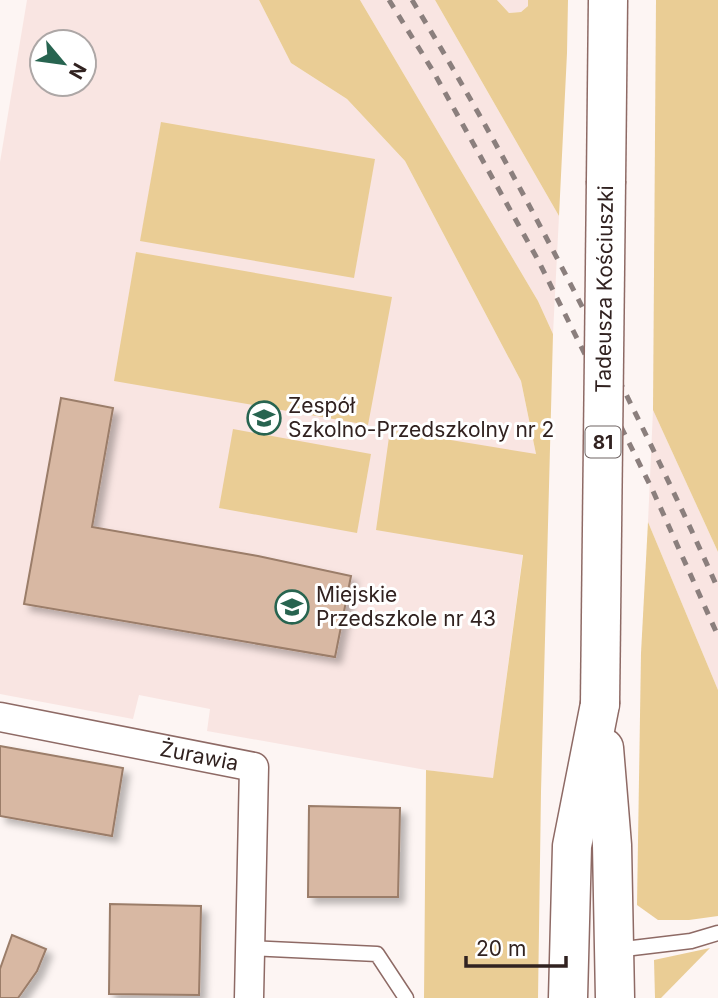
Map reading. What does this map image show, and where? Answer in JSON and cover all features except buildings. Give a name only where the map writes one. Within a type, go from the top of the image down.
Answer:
[{"type":"main road","name":"Tadeusza Kościuszki","points":[[608,0],[600,704],[612,845],[615,998]]},
{"type":"main road","name":"Tadeusza Kościuszki","points":[[568,998],[572,846],[600,704]]},
{"type":"street","name":"Żurawia","points":[[0,717],[254,767],[249,998]]},
{"type":"lane","points":[[615,950],[691,941],[718,933]]},
{"type":"lane","points":[[250,948],[377,954],[406,998]]},
{"type":"shaded area","name":"Zespół Szkolno-Przedszkolny nr 2","points":[[27,0],[259,0],[291,63],[347,99],[405,161],[521,381],[536,454],[493,779],[426,770],[207,731],[210,709],[139,695],[133,719],[0,694],[0,162]]},
{"type":"shaded area","points":[[259,0],[360,0],[538,301],[553,334],[538,998],[424,998],[426,770],[493,778],[523,555],[376,530],[390,430],[536,454],[521,381],[405,161],[347,99],[291,63]]},
{"type":"shaded area","points":[[360,0],[435,0],[559,216],[553,334],[538,301]]},
{"type":"shaded area","points":[[435,0],[497,0],[509,13],[521,12],[528,6],[528,0],[568,0],[559,216]]},
{"type":"shaded area","points":[[497,0],[528,0],[528,6],[521,12],[509,13]]},
{"type":"shaded area","points":[[656,0],[718,0],[718,552],[653,410]]},
{"type":"shaded area","points":[[161,122],[375,159],[354,278],[140,241]]},
{"type":"shaded area","points":[[136,252],[392,297],[368,425],[114,381]]},
{"type":"shaded area","points":[[653,410],[718,552],[718,690],[648,522]]},
{"type":"shaded area","points":[[233,429],[371,454],[357,533],[219,508]]},
{"type":"shaded area","points":[[648,522],[718,690],[718,916],[658,920],[637,905],[641,653]]},
{"type":"shaded area","points":[[710,948],[661,998],[655,998],[654,960]]},
{"type":"railway","points":[[389,0],[433,71],[538,260],[653,491],[718,636]]},
{"type":"railway","points":[[412,0],[488,131],[560,264],[649,442],[718,589]]},
{"type":"place","name":"Zespół Szkolno-Przedszkolny nr 2","points":[[264,418]]},
{"type":"place","name":"Miejskie Przedszkole nr 43","points":[[292,607]]}]
